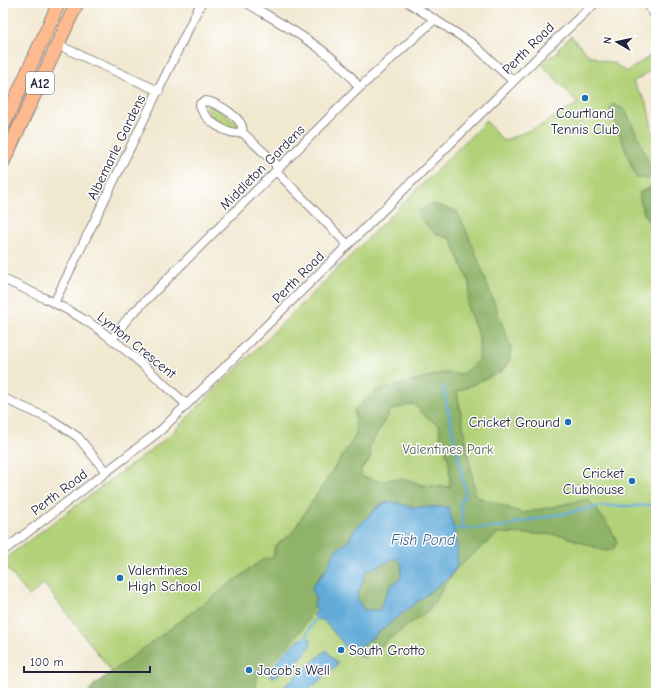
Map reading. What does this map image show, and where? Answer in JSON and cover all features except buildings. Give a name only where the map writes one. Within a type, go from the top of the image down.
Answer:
[{"type":"highway","name":"A12","points":[[3,126],[59,3]]},
{"type":"highway","name":"A12","points":[[3,162],[77,3]]},
{"type":"street","name":"Albemarle Gardens","points":[[54,303],[201,3]]},
{"type":"street","points":[[247,3],[320,49],[341,66],[359,88]]},
{"type":"street","points":[[409,3],[473,44],[513,81]]},
{"type":"street","name":"Perth Road","points":[[3,550],[161,430],[513,81],[568,27],[595,3]]},
{"type":"street","points":[[646,3],[656,17]]},
{"type":"street","name":"Middleton Gardens","points":[[112,339],[128,318],[277,169],[359,88],[435,19]]},
{"type":"street","points":[[58,45],[159,91]]},
{"type":"street","points":[[203,102],[211,102],[227,110],[242,125],[242,132],[235,134],[217,126],[203,113],[200,108],[200,104],[203,102]]},
{"type":"street","points":[[242,132],[276,163],[278,173],[348,245]]},
{"type":"street","name":"Lynton Crescent","points":[[3,279],[54,303],[87,321],[112,339],[186,404]]},
{"type":"street","points":[[3,398],[52,420],[78,437],[106,472]]},
{"type":"green space","name":"Valentines Park","points":[[571,36],[588,55],[600,60],[614,63],[626,72],[656,52],[656,67],[633,82],[647,103],[653,134],[656,140],[656,693],[88,693],[93,686],[112,672],[44,584],[29,596],[3,563],[3,560],[167,438],[486,121],[503,141],[540,126],[578,103],[542,64],[551,56],[554,56],[558,52],[558,49]]},
{"type":"green space","points":[[613,104],[625,110],[640,141],[653,174],[649,179],[636,178],[610,108]]},
{"type":"green space","points":[[207,105],[212,105],[237,122],[238,129],[227,127],[215,120],[205,107]]},
{"type":"green space","points":[[652,187],[656,192],[656,228],[646,217],[642,208],[639,193]]},
{"type":"green space","points":[[432,204],[457,211],[471,241],[511,348],[509,361],[502,371],[457,392],[476,496],[523,513],[588,499],[609,526],[617,541],[614,549],[605,551],[561,535],[498,533],[455,570],[429,610],[364,658],[352,653],[450,576],[449,507],[411,507],[393,502],[382,504],[376,508],[352,533],[349,540],[314,584],[313,592],[316,600],[312,612],[292,642],[257,677],[255,693],[88,693],[93,686],[262,560],[273,557],[275,546],[291,534],[356,435],[354,410],[376,391],[443,373],[462,374],[479,360],[479,337],[467,306],[470,285],[451,239],[434,233],[416,213]],"holes":[[[413,404],[425,416],[439,425],[440,435],[449,461],[450,487],[421,485],[410,480],[391,479],[383,482],[362,477],[361,469],[371,456],[369,447],[391,410]]]},
{"type":"green space","points":[[396,558],[402,564],[400,579],[390,586],[379,610],[363,610],[357,596],[367,571]]},
{"type":"water","name":"Fish Pond","points":[[388,502],[393,502],[411,507],[449,507],[456,542],[457,564],[455,570],[450,576],[352,653],[322,619],[318,620],[313,615],[317,610],[314,605],[316,600],[312,588],[324,573],[337,549],[349,541],[354,530],[379,506]],"holes":[[[396,558],[402,564],[400,579],[390,586],[379,610],[363,610],[357,596],[367,571]]]},
{"type":"water","points":[[306,637],[311,639],[311,642],[306,652],[286,670],[271,677],[269,672],[276,662],[291,646]]},
{"type":"water","points":[[326,650],[338,664],[305,693],[277,693]]},
{"type":"waterway","points":[[443,386],[466,495],[461,501],[462,529]]},
{"type":"waterway","points":[[453,529],[502,527],[602,506],[639,506],[656,504]]},
{"type":"waterway","points":[[306,637],[311,625],[317,617]]},
{"type":"waterway","points":[[256,672],[269,672]]},
{"type":"place","name":"Courtland Tennis Club","points":[[585,98]]},
{"type":"place","name":"Cricket Ground","points":[[568,422]]},
{"type":"place","name":"Cricket Clubhouse","points":[[632,481]]},
{"type":"place","name":"Valentines High School","points":[[120,578]]},
{"type":"place","name":"South Grotto","points":[[341,650]]},
{"type":"place","name":"Jacob's Well","points":[[249,670]]}]
